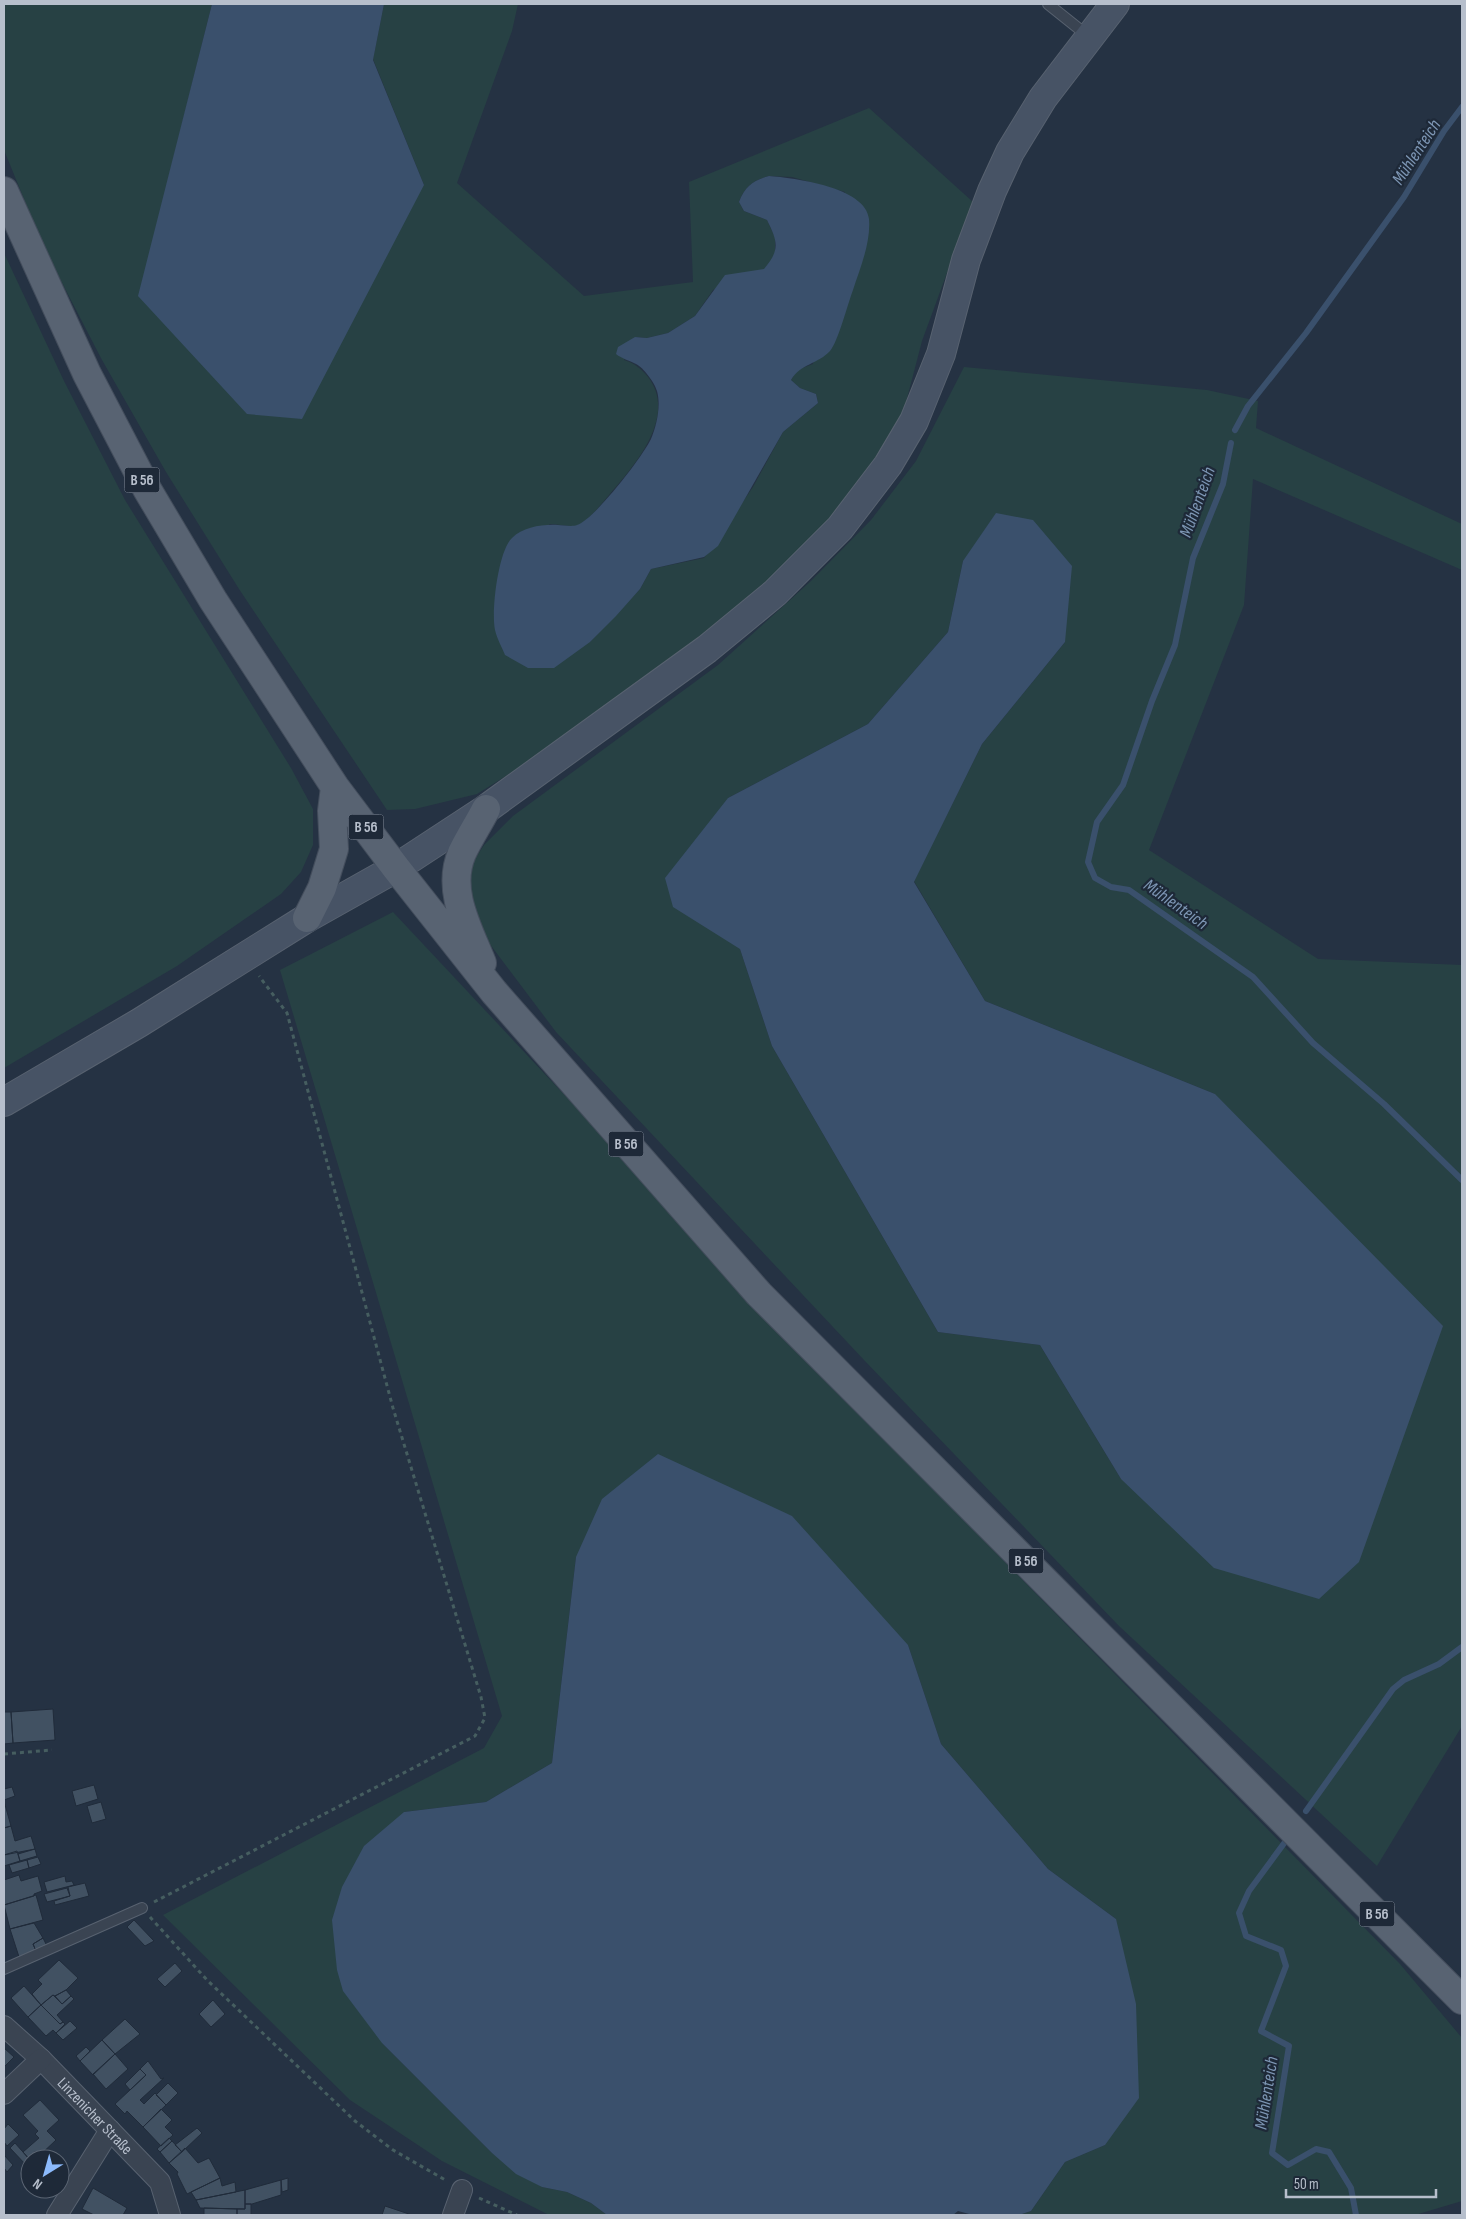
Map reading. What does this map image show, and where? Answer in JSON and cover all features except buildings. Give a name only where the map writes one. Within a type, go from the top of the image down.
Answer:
[{"type":"main road","points":[[4,1102],[138,1023],[307,918],[396,868],[486,809],[708,649],[774,593],[840,528],[888,465],[914,421],[941,354],[966,260],[992,191],[1010,152],[1043,98],[1115,4]]},
{"type":"main road","name":"B 56","points":[[4,191],[87,374],[147,488],[214,600],[336,787],[396,868],[494,992],[759,1294],[1462,2000]]},
{"type":"main road","points":[[307,918],[322,888],[334,848],[332,811],[336,787]]},
{"type":"main road","points":[[486,809],[462,854],[456,876],[458,904],[494,992]]},
{"type":"street","name":"Linzenicher Straße","points":[[4,2026],[41,2059],[160,2182],[170,2215]]},
{"type":"street","points":[[4,2094],[41,2059]]},
{"type":"street","points":[[57,2215],[110,2130]]},
{"type":"street","points":[[452,2215],[462,2190]]},
{"type":"lane","points":[[1048,4],[1089,37]]},
{"type":"lane","points":[[4,1969],[142,1908]]},
{"type":"path","points":[[246,957],[287,1013],[393,1408],[481,1697],[485,1718],[475,1736],[142,1908],[207,1980],[355,2121],[393,2150],[462,2190],[517,2215]]},
{"type":"path","points":[[4,1754],[52,1750]]},
{"type":"green space","points":[[4,4],[212,4],[139,296],[424,185],[373,59],[384,4],[518,4],[512,31],[457,183],[584,296],[693,282],[689,182],[869,108],[973,202],[922,341],[900,425],[865,479],[800,558],[734,617],[578,731],[477,794],[415,809],[387,810],[239,589],[166,472],[102,360],[44,248],[4,150]],"holes":[[[769,176],[792,177],[845,192],[813,364],[797,370],[791,380],[800,388],[816,394],[818,403],[783,432],[753,487],[704,558],[651,569],[640,589],[590,642],[549,524],[576,526],[585,521],[598,508],[641,455],[656,424],[658,408],[656,392],[643,371],[624,360],[635,337],[647,338],[668,333],[695,316],[713,290],[746,273],[764,270],[775,257],[775,237],[767,220],[744,211],[739,202],[747,188],[759,180]]]},
{"type":"green space","points":[[4,253],[64,381],[125,500],[291,768],[313,809],[313,845],[301,872],[281,894],[177,966],[4,1068]]},
{"type":"green space","points":[[964,367],[1207,390],[1258,401],[1256,428],[1462,524],[1462,570],[1253,479],[1244,605],[1149,850],[1318,959],[1462,965],[1462,1726],[1377,1866],[1119,1626],[864,1360],[556,1032],[483,935],[466,887],[471,865],[484,845],[513,816],[718,665],[811,581],[871,520],[916,461]],"holes":[[[963,561],[1065,642],[982,744],[914,881],[985,1001],[1215,1094],[1121,1479],[1040,1345],[938,1332],[772,1046],[740,949],[728,798],[868,724],[948,632]]]},
{"type":"green space","points":[[393,912],[949,1505],[1400,1964],[1462,2038],[1462,2201],[1415,2215],[1019,2215],[1031,2211],[1065,2162],[1105,2145],[1116,1919],[1048,1869],[941,1744],[908,1645],[576,1557],[552,1763],[486,1802],[404,1812],[382,2043],[492,2153],[542,2187],[567,2192],[591,2203],[607,2215],[549,2215],[442,2161],[350,2100],[163,1915],[484,1748],[502,1716],[280,970]]},
{"type":"water","points":[[212,4],[384,4],[373,60],[424,185],[302,419],[247,414],[138,296]]},
{"type":"water","points":[[769,176],[811,182],[843,192],[856,199],[865,208],[869,219],[864,255],[833,346],[830,351],[820,359],[804,367],[791,380],[800,388],[816,394],[818,403],[783,432],[718,546],[704,557],[651,569],[640,589],[590,642],[554,668],[528,668],[505,655],[495,630],[495,596],[499,568],[507,545],[517,534],[527,529],[546,525],[575,526],[585,521],[606,500],[638,459],[651,439],[655,428],[658,415],[657,391],[642,368],[616,354],[618,347],[635,337],[647,338],[668,333],[695,316],[725,275],[764,269],[775,251],[776,246],[773,234],[767,220],[744,211],[739,202],[751,184]]},
{"type":"water","points":[[996,513],[1033,520],[1072,566],[1065,642],[982,744],[914,882],[985,1001],[1215,1094],[1443,1326],[1359,1562],[1319,1599],[1214,1568],[1121,1479],[1040,1345],[938,1332],[772,1046],[740,949],[673,907],[665,878],[728,798],[868,724],[948,632],[963,561]]},
{"type":"water","points":[[658,1454],[792,1516],[908,1645],[941,1744],[1048,1869],[1116,1919],[1136,2004],[1139,2098],[1105,2145],[1065,2162],[1031,2211],[1019,2215],[973,2215],[958,2211],[953,2215],[607,2215],[591,2203],[567,2192],[542,2187],[516,2174],[492,2153],[382,2043],[343,1991],[337,1970],[332,1920],[342,1887],[364,1846],[404,1812],[486,1802],[552,1763],[576,1557],[602,1499]]},
{"type":"waterway","name":"Mühlenteich","points":[[1235,430],[1248,406],[1306,333],[1404,197],[1444,131],[1462,107]]},
{"type":"waterway","name":"Mühlenteich","points":[[1231,443],[1223,484],[1193,558],[1175,645],[1152,701],[1123,785],[1097,822],[1088,862],[1095,878],[1111,887],[1129,890],[1253,977],[1313,1043],[1384,1104],[1462,1180]]},
{"type":"waterway","name":"Mühlenteich","points":[[1306,1811],[1393,1689],[1404,1680],[1439,1664],[1462,1647]]},
{"type":"waterway","name":"Mühlenteich","points":[[1285,1842],[1249,1891],[1239,1913],[1246,1936],[1281,1950],[1286,1966],[1261,2031],[1289,2046],[1272,2153],[1288,2165],[1316,2149],[1329,2152],[1351,2188],[1356,2215]]}]
